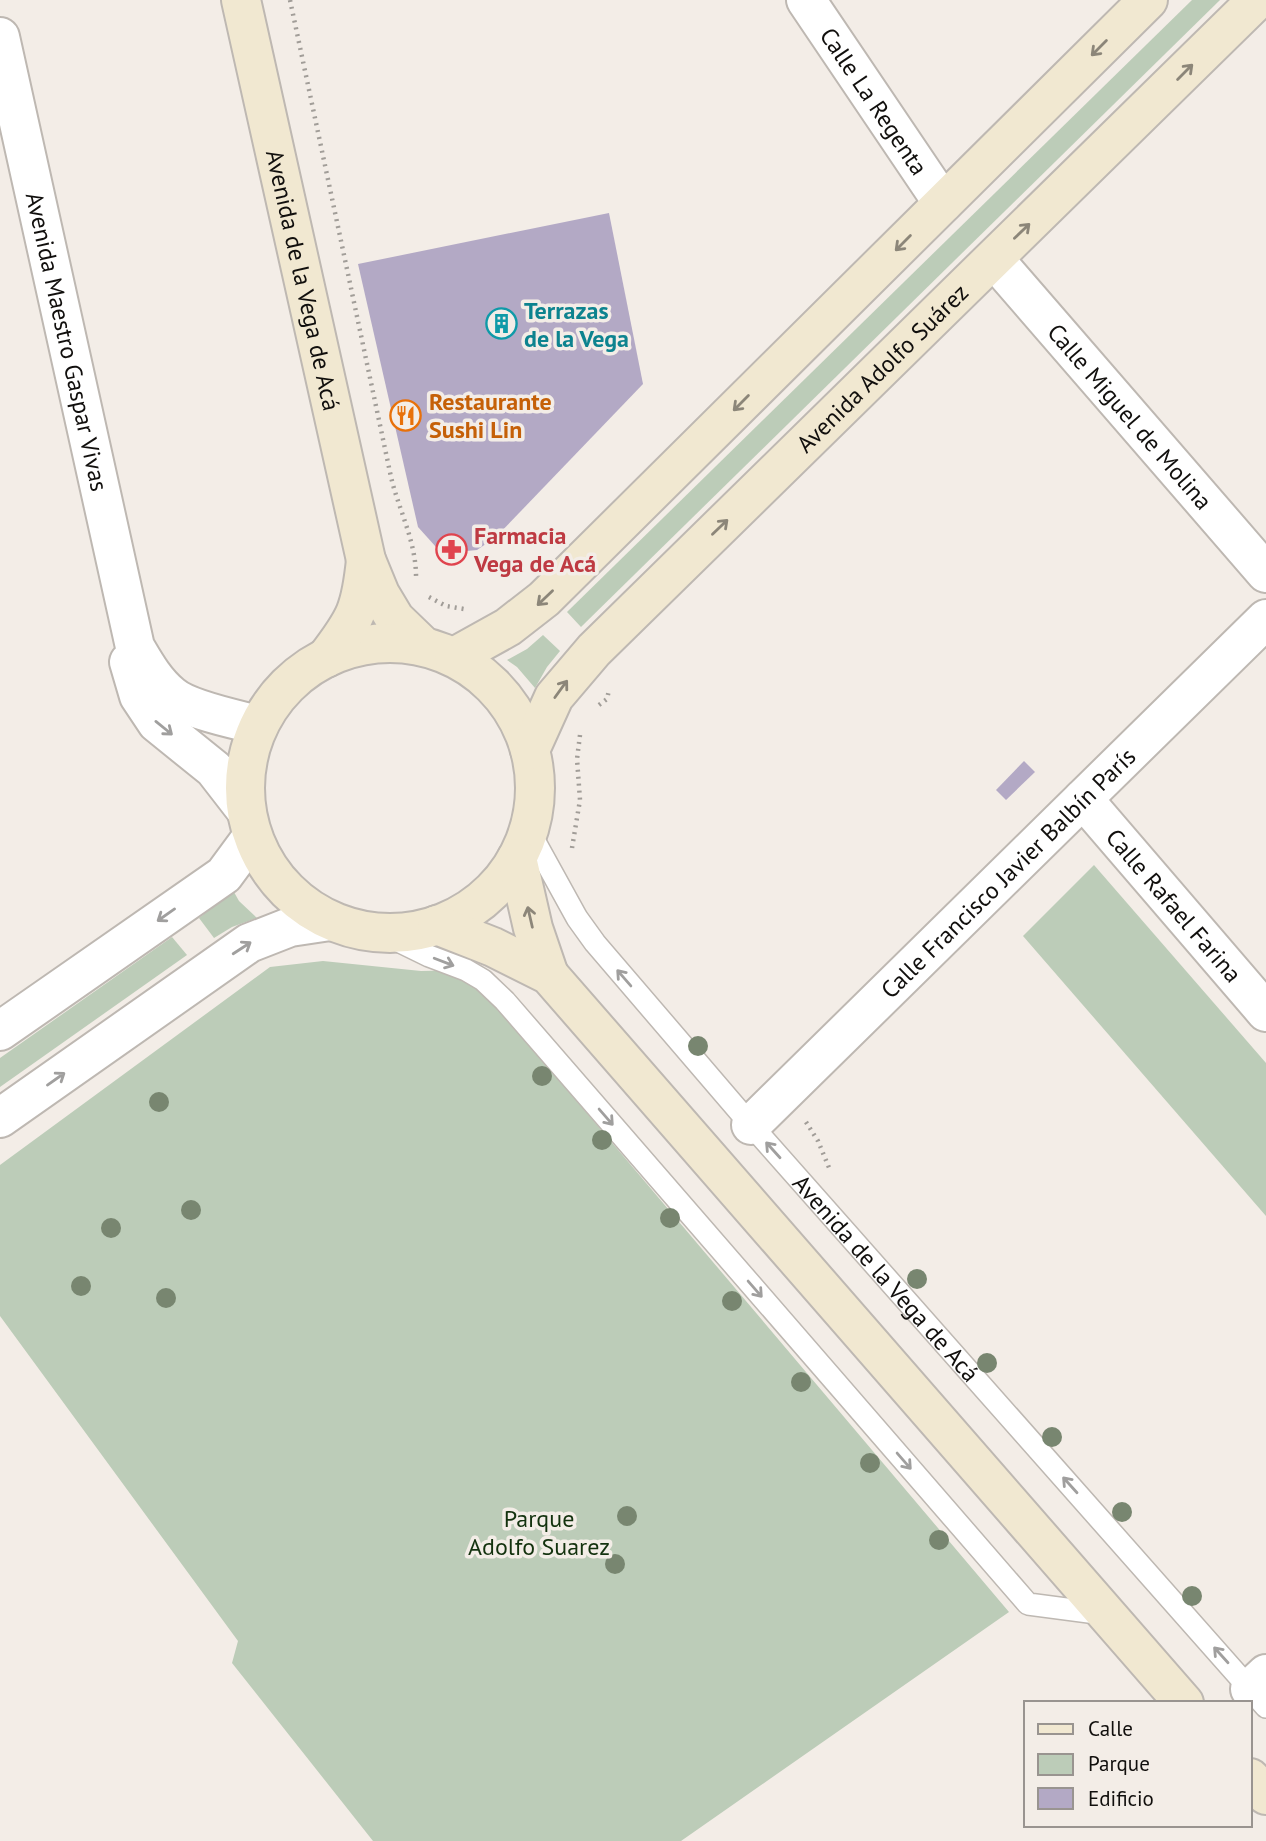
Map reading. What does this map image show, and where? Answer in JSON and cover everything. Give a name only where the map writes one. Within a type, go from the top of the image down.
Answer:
[{"type":"main road","name":"Avenida de la Vega de Acá","points":[[241,0],[366,560],[380,594],[395,619],[438,651],[475,670],[502,696],[522,727],[535,778],[534,804],[523,845]]},
{"type":"main road","points":[[523,845],[502,880],[483,900],[461,915],[437,925],[420,931],[382,933],[355,930],[330,921],[304,906],[282,887],[265,864],[248,823],[245,766],[258,725],[286,686],[304,670],[349,648],[398,642],[438,651],[508,627],[532,610],[1148,0]]},
{"type":"main road","name":"Avenida Adolfo Suárez","points":[[530,750],[554,697],[584,660],[1257,0]]},
{"type":"main road","name":"Avenida de la Vega de Acá","points":[[326,658],[352,624],[362,596],[366,560]]},
{"type":"main road","points":[[523,845],[533,928],[549,975],[1182,1701]]},
{"type":"main road","points":[[437,925],[493,947],[549,975]]},
{"type":"main road","points":[[1252,1779],[1266,1795]]},
{"type":"street","name":"Calle La Regenta","points":[[806,0],[943,203]]},
{"type":"street","name":"Avenida Maestro Gaspar Vivas","points":[[0,37],[135,647],[152,676],[173,697],[209,712],[258,725]]},
{"type":"street","name":"Calle Miguel de Molina","points":[[993,259],[1266,573]]},
{"type":"street","name":"Calle Francisco Javier Balbín París","points":[[751,1125],[1266,619]]},
{"type":"street","name":"Avenida Maestro Gaspar Vivas","points":[[135,647],[129,662],[139,696],[157,723],[214,769],[248,823]]},
{"type":"street","name":"Calle Rafael Farina","points":[[1083,799],[1266,1012]]},
{"type":"street","points":[[0,1031],[224,875],[248,823]]},
{"type":"street","points":[[0,1118],[249,943],[290,927],[330,921]]},
{"type":"lane","name":"Avenida de la Vega de Acá","points":[[523,845],[590,937],[751,1125],[1261,1690]]},
{"type":"lane","points":[[382,933],[429,956],[466,970],[483,980],[505,1001],[1028,1604],[1107,1615]]},
{"type":"path","points":[[290,0],[394,489],[399,510],[407,524],[419,587]]},
{"type":"path","points":[[423,592],[446,606],[464,610],[472,607]]},
{"type":"path","points":[[591,711],[607,699],[607,684]]},
{"type":"path","points":[[572,856],[580,800],[577,759],[581,730]]},
{"type":"path","points":[[818,1141],[830,1168]]},
{"type":"green space","points":[[1192,0],[1220,0],[581,627],[567,612]]},
{"type":"green space","points":[[543,635],[560,651],[535,688],[517,667],[507,660],[527,649]]},
{"type":"green space","points":[[1094,865],[1266,1063],[1266,1216],[1023,936]]},
{"type":"green space","points":[[230,885],[239,901],[257,918],[232,927],[214,938],[199,918],[217,904]]},
{"type":"green space","points":[[172,937],[187,955],[0,1087],[0,1058]]},
{"type":"green space","name":"Parque Adolfo Suarez","points":[[323,961],[421,971],[466,970],[1009,1612],[681,1841],[373,1841],[232,1663],[238,1641],[0,1316],[0,1165],[270,967]]},
{"type":"building","name":"Terrazas de la Vega","points":[[609,213],[643,384],[496,537],[477,550],[456,552],[436,547],[418,527],[358,264]]},
{"type":"building","points":[[1024,761],[1035,772],[1006,800],[996,790]]},
{"type":"place","name":"Terrazas de la Vega","points":[[501,324]]},
{"type":"place","name":"Restaurante Sushi Lin","points":[[406,415]]},
{"type":"place","name":"Farmacia Vega de Acá","points":[[451,549]]}]
